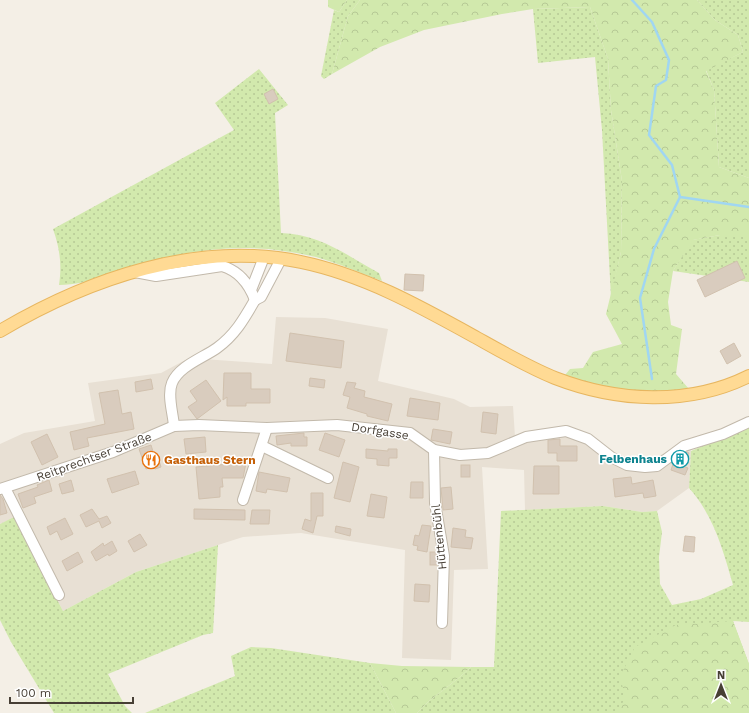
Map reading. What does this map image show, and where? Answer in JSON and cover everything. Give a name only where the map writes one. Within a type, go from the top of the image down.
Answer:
[{"type":"main road","points":[[0,331],[70,295],[135,272],[170,264],[211,258],[264,257],[325,268],[382,288],[528,366],[554,378],[607,394],[637,397],[666,397],[718,388],[749,376]]},
{"type":"street","points":[[174,426],[171,398],[172,384],[180,372],[218,347],[241,326],[253,295],[264,257]]},
{"type":"street","points":[[194,270],[211,258]]},
{"type":"street","points":[[135,272],[156,276],[222,266],[230,268],[238,274],[253,295],[260,296],[281,259]]},
{"type":"street","points":[[173,413],[190,425]]},
{"type":"street","name":"Dorfgasse","points":[[174,426],[190,425],[267,428],[337,425],[410,433],[434,450],[460,455],[488,453],[526,437],[566,431],[588,439],[610,457],[627,465],[657,466],[684,446],[723,434],[749,422]]},
{"type":"street","name":"Reitprechtser Straße","points":[[2,488],[113,452],[174,426]]},
{"type":"street","points":[[243,500],[267,428]]},
{"type":"street","points":[[262,446],[328,478]]},
{"type":"street","name":"Hüttenbühl","points":[[434,450],[435,502],[444,556],[442,623]]},
{"type":"street","points":[[2,488],[59,595]]},
{"type":"shaded area","points":[[276,317],[325,318],[388,329],[378,381],[454,399],[470,407],[513,406],[515,437],[539,429],[570,427],[589,436],[618,455],[649,461],[684,443],[691,451],[689,488],[657,511],[642,512],[603,506],[525,510],[524,470],[482,467],[488,569],[454,570],[451,660],[402,658],[405,550],[301,533],[243,537],[218,545],[136,572],[63,611],[14,518],[0,524],[0,444],[24,433],[95,421],[88,383],[161,373],[189,358],[272,364]]},
{"type":"green space","points":[[328,0],[347,0],[339,12],[328,7]]},
{"type":"green space","points":[[347,0],[360,0],[348,16],[332,74],[324,79],[321,76],[334,10],[339,12]]},
{"type":"green space","points":[[360,0],[697,0],[715,20],[738,35],[743,52],[706,71],[714,90],[719,167],[749,178],[749,235],[720,235],[693,240],[673,271],[668,302],[671,325],[682,329],[676,374],[689,389],[653,394],[584,383],[565,375],[570,369],[583,368],[593,352],[622,344],[606,314],[621,252],[622,181],[611,110],[608,59],[590,7],[533,9],[424,30],[380,47],[332,74],[348,16]]},
{"type":"green space","points":[[697,0],[749,0],[749,178],[719,167],[714,90],[706,70],[743,52],[738,35],[715,20]]},
{"type":"green space","points":[[590,7],[608,59],[611,110],[622,181],[621,252],[611,297],[602,130],[595,57],[538,63],[533,9]]},
{"type":"green space","points":[[259,69],[288,105],[275,113],[281,233],[295,234],[320,241],[379,273],[382,281],[316,257],[273,250],[233,248],[192,252],[139,265],[94,280],[59,285],[60,257],[53,229],[234,130],[215,103]]},
{"type":"green space","points":[[720,235],[749,235],[749,282],[673,271],[692,240]]},
{"type":"green space","points":[[749,426],[749,622],[733,621],[749,664],[749,713],[417,713],[471,667],[494,667],[501,511],[603,506],[642,512],[657,511],[662,532],[659,557],[660,584],[672,605],[701,599],[733,585],[717,534],[705,510],[689,488],[691,451]]},
{"type":"green space","points":[[14,517],[63,611],[136,572],[218,545],[213,633],[203,635],[108,674],[125,706],[132,713],[54,713],[11,642],[0,620],[0,524]]},
{"type":"green space","points":[[733,621],[749,664],[749,713],[619,713],[625,696],[620,677],[635,647],[676,625]]},
{"type":"green space","points":[[251,647],[271,648],[370,663],[396,713],[145,713],[235,676],[231,656]]},
{"type":"green space","points":[[370,663],[402,666],[471,667],[417,713],[396,713]]},
{"type":"building","points":[[273,89],[278,99],[269,104],[264,94]]},
{"type":"building","points":[[737,261],[745,278],[705,297],[697,280]]},
{"type":"building","points":[[405,274],[424,275],[423,291],[404,290]]},
{"type":"building","points":[[290,333],[344,341],[341,368],[286,361]]},
{"type":"building","points":[[734,343],[741,356],[727,364],[720,351]]},
{"type":"building","points":[[224,373],[251,373],[251,389],[270,389],[270,403],[246,403],[246,406],[227,406],[227,397],[223,400]]},
{"type":"building","points":[[310,378],[325,380],[324,388],[309,386]]},
{"type":"building","points":[[151,379],[153,389],[136,392],[135,382]]},
{"type":"building","points":[[206,380],[221,401],[197,419],[188,407],[197,401],[190,391]]},
{"type":"building","points":[[347,382],[356,383],[354,388],[365,391],[364,397],[392,404],[388,421],[367,416],[367,414],[347,408],[350,397],[343,395]]},
{"type":"building","points":[[118,390],[122,414],[131,412],[134,429],[87,438],[89,446],[74,450],[70,432],[105,424],[99,393]]},
{"type":"building","points":[[410,398],[440,403],[438,420],[407,416]]},
{"type":"building","points":[[483,412],[498,414],[496,434],[481,432]]},
{"type":"building","points":[[433,429],[452,432],[450,444],[431,440]]},
{"type":"building","points":[[304,433],[304,437],[307,437],[307,446],[291,446],[291,443],[277,445],[276,436]]},
{"type":"building","points":[[325,433],[345,440],[339,457],[319,450]]},
{"type":"building","points":[[47,434],[58,457],[42,465],[31,442]]},
{"type":"building","points":[[205,437],[206,452],[186,454],[184,439]]},
{"type":"building","points":[[560,439],[560,446],[577,446],[577,461],[557,461],[557,453],[548,453],[548,440]]},
{"type":"building","name":"Gasthaus Stern","points":[[151,445],[154,455],[157,454],[161,467],[155,469],[153,466],[146,469],[139,449]]},
{"type":"building","points":[[366,449],[388,451],[388,449],[397,449],[397,458],[389,458],[389,466],[377,465],[377,459],[366,458]]},
{"type":"building","name":"Felbenhaus","points":[[687,452],[689,453],[683,466],[688,468],[685,475],[671,470],[674,461]]},
{"type":"building","points":[[229,462],[246,463],[243,478],[222,478],[223,487],[220,487],[220,497],[199,499],[196,467],[229,464]]},
{"type":"building","points":[[343,462],[359,467],[350,502],[334,498]]},
{"type":"building","points":[[461,465],[470,465],[470,477],[461,477]]},
{"type":"building","points":[[534,466],[559,466],[559,494],[533,494]]},
{"type":"building","points":[[135,471],[139,484],[112,493],[107,479]]},
{"type":"building","points":[[259,472],[290,478],[287,492],[267,489],[266,493],[256,491]]},
{"type":"building","points":[[631,477],[632,484],[653,480],[656,496],[644,498],[643,493],[615,497],[613,479]]},
{"type":"building","points":[[49,480],[52,491],[34,497],[36,503],[23,508],[18,494],[38,487],[37,485]]},
{"type":"building","points":[[71,480],[74,491],[62,494],[59,484]]},
{"type":"building","points":[[411,482],[423,482],[423,498],[410,498]]},
{"type":"building","points":[[451,487],[453,509],[443,510],[441,488]]},
{"type":"building","points":[[311,493],[323,493],[323,516],[317,516],[313,533],[302,529],[305,519],[311,521]]},
{"type":"building","points":[[371,494],[387,497],[384,518],[367,516]]},
{"type":"building","points":[[0,495],[3,499],[7,513],[0,515]]},
{"type":"building","points":[[92,509],[99,519],[107,516],[111,523],[102,528],[99,521],[86,527],[80,515]]},
{"type":"building","points":[[194,509],[245,510],[245,520],[194,519]]},
{"type":"building","points":[[252,510],[270,510],[269,524],[250,524]]},
{"type":"building","points":[[65,518],[73,534],[61,540],[57,531],[50,535],[47,527]]},
{"type":"building","points":[[422,525],[431,526],[427,552],[417,550],[418,546],[413,545],[415,535],[419,536]]},
{"type":"building","points":[[336,526],[351,529],[350,536],[335,532]]},
{"type":"building","points":[[453,528],[466,530],[465,537],[473,538],[471,549],[451,547]]},
{"type":"building","points":[[140,534],[147,545],[134,552],[128,541]]},
{"type":"building","points":[[685,536],[695,537],[694,552],[683,551]]},
{"type":"building","points":[[112,541],[117,551],[96,561],[91,552],[103,543],[104,546]]},
{"type":"building","points":[[78,552],[83,562],[67,571],[62,561]]},
{"type":"building","points":[[430,552],[437,552],[437,565],[430,565]]},
{"type":"building","points":[[415,584],[430,585],[429,602],[414,601]]},
{"type":"waterway","points":[[632,0],[652,22],[669,60],[666,80],[656,86],[649,135],[672,165],[680,197],[654,249],[640,298],[652,379]]},
{"type":"waterway","points":[[680,197],[749,207]]},
{"type":"place","name":"Felbenhaus","points":[[680,459]]},
{"type":"place","name":"Gasthaus Stern","points":[[151,460]]}]
